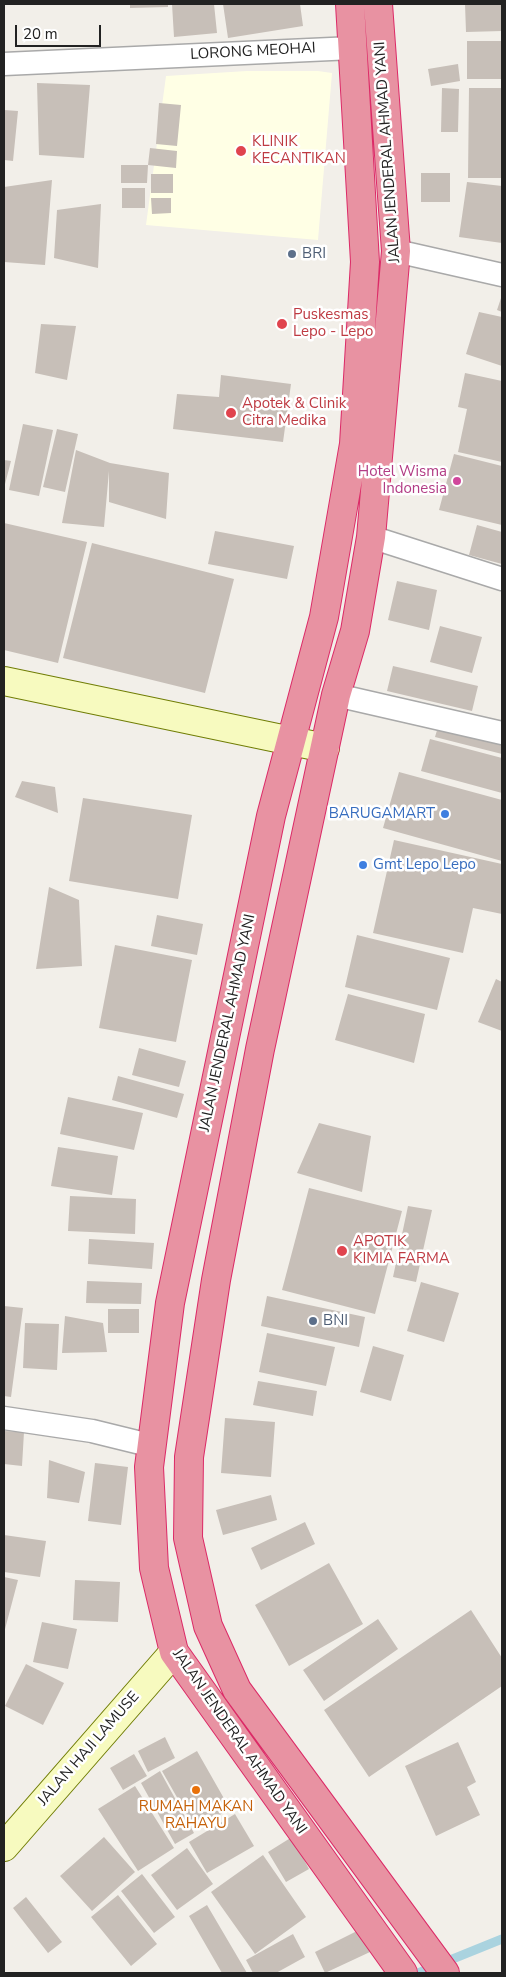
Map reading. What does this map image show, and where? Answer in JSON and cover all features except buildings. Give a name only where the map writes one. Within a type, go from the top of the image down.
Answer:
[{"type":"highway","name":"JALAN JENDERAL AHMAD YANI","points":[[350,4],[365,262],[354,444],[324,617],[271,816],[170,1302],[149,1467],[154,1568],[174,1652],[403,1973]]},
{"type":"highway","name":"JALAN JENDERAL AHMAD YANI","points":[[378,4],[396,251],[371,537],[355,631],[336,695],[260,1049],[216,1280],[189,1457],[188,1538],[208,1626],[237,1690],[445,1973]]},
{"type":"street","name":"LORONG MEOHAI","points":[[4,64],[353,48]]},
{"type":"street","points":[[396,251],[502,275]]},
{"type":"street","points":[[371,537],[502,579]]},
{"type":"street","points":[[4,681],[325,748]]},
{"type":"street","points":[[336,695],[502,733]]},
{"type":"street","points":[[4,1418],[92,1431],[153,1446]]},
{"type":"street","name":"JALAN HAJI LAMUSE","points":[[4,1846],[174,1652]]},
{"type":"shaded area","name":"KLINIK KECANTIKAN","points":[[247,71],[318,71],[332,73],[318,240],[146,225],[166,76]]},
{"type":"waterway","points":[[418,1973],[502,1939]]},
{"type":"place","name":"KLINIK KECANTIKAN","points":[[241,151]]},
{"type":"place","name":"BRI","points":[[292,254]]},
{"type":"place","name":"Puskesmas Lepo - Lepo","points":[[282,324]]},
{"type":"place","name":"Apotek & Clinik Citra Medika","points":[[231,413]]},
{"type":"place","name":"Hotel Wisma Indonesia","points":[[457,481]]},
{"type":"place","name":"BARUGAMART","points":[[445,814]]},
{"type":"place","name":"Gmt Lepo Lepo","points":[[363,865]]},
{"type":"place","name":"APOTIK KIMIA FARMA","points":[[342,1251]]},
{"type":"place","name":"BNI","points":[[313,1321]]},
{"type":"place","name":"RUMAH MAKAN RAHAYU","points":[[196,1790]]}]
